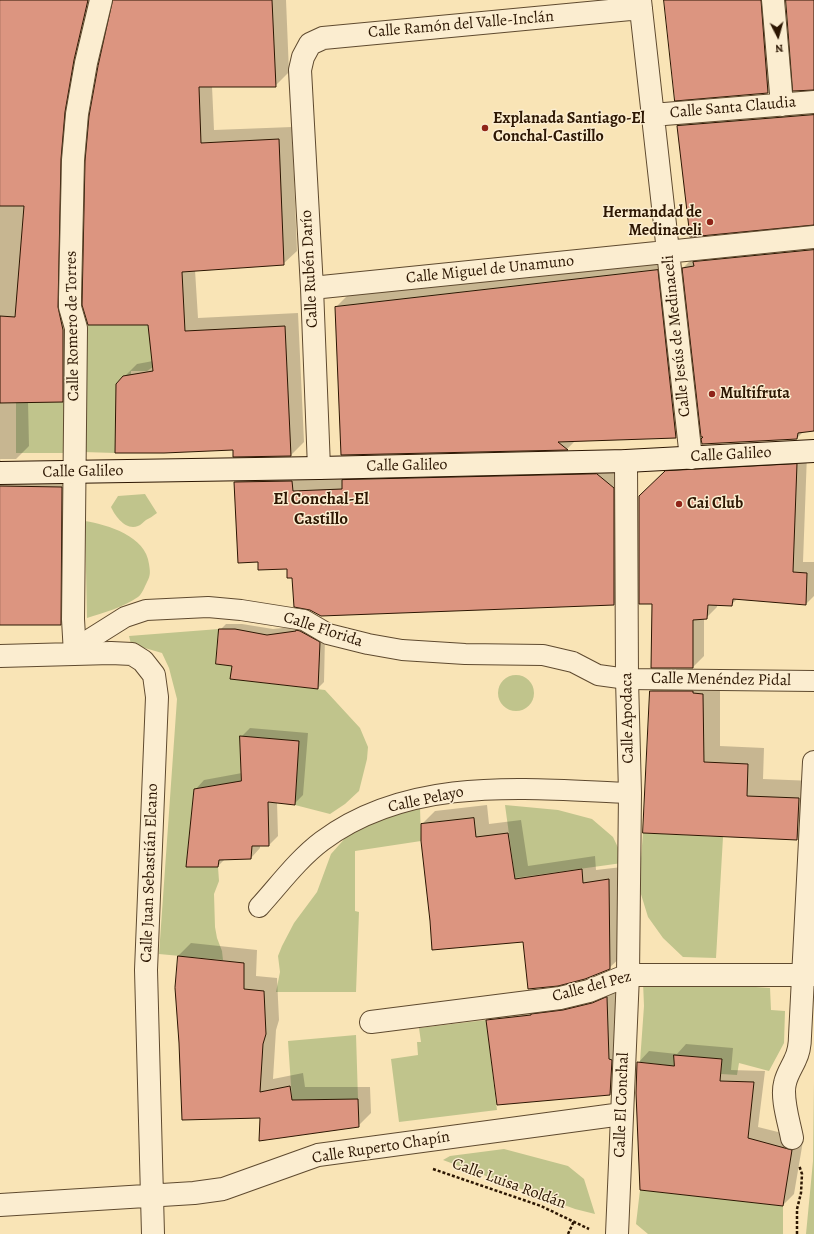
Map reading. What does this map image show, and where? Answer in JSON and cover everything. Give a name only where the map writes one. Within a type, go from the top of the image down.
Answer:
[{"type":"street","name":"Calle Romero de Torres","points":[[75,654],[73,619],[76,328],[70,307],[73,160],[76,122],[86,63],[101,0]]},
{"type":"street","points":[[773,0],[782,105]]},
{"type":"street","name":"Calle Ramón del Valle-Inclán","points":[[300,70],[303,57],[310,44],[323,38],[641,4]]},
{"type":"street","name":"Calle Jesús de Medinaceli","points":[[641,4],[690,458]]},
{"type":"street","name":"Calle Rubén Darío","points":[[300,70],[312,288],[318,468]]},
{"type":"street","name":"Calle Santa Claudia","points":[[652,115],[814,102]]},
{"type":"street","name":"Calle Miguel de Unamuno","points":[[312,288],[814,237]]},
{"type":"street","name":"Calle Galileo","points":[[0,472],[318,468],[626,461],[814,450]]},
{"type":"street","name":"Calle Apodaca","points":[[626,461],[627,679],[630,792],[628,975]]},
{"type":"street","name":"Calle Juan Sebastián Elcano","points":[[0,656],[111,653],[132,654],[143,661],[154,675],[157,697],[146,970],[153,1234]]},
{"type":"street","points":[[792,1138],[784,1095],[785,1083],[796,1059],[799,1048],[809,975],[814,762]]},
{"type":"street","name":"Calle del Pez","points":[[371,1022],[560,998],[589,991],[628,975],[809,975]]},
{"type":"street","name":"Calle El Conchal","points":[[617,1234],[628,975]]},
{"type":"street","name":"Calle Ruperto Chapín","points":[[0,1205],[194,1193],[223,1189],[318,1155],[622,1114]]},
{"type":"lane","name":"Calle Florida","points":[[75,654],[90,639],[125,617],[146,610],[208,607],[241,610],[304,620],[328,634],[368,644],[402,650],[465,654],[543,655],[573,662],[598,675],[627,679]]},
{"type":"lane","name":"Calle Menéndez Pidal","points":[[627,679],[814,681]]},
{"type":"lane","name":"Calle Pelayo","points":[[259,907],[293,868],[321,842],[346,825],[383,808],[414,799],[462,790],[514,789],[630,792]]},
{"type":"path","points":[[792,1138],[802,1174],[802,1193],[797,1209],[797,1234]]},
{"type":"path","name":"Calle Luisa Roldán","points":[[432,1168],[542,1206],[594,1231]]},
{"type":"path","points":[[568,1234],[574,1221]]},
{"type":"green space","points":[[85,325],[163,325],[153,367],[147,371],[131,371],[131,375],[123,376],[116,384],[115,453],[83,452]]},
{"type":"green space","points":[[16,402],[66,402],[66,453],[16,453]]},
{"type":"green space","points":[[145,494],[157,513],[138,526],[134,527],[125,525],[118,518],[111,507],[118,496]]},
{"type":"green space","points":[[85,521],[115,529],[133,539],[141,546],[146,554],[150,571],[148,580],[138,597],[120,607],[87,618]]},
{"type":"green space","points":[[219,629],[216,664],[232,666],[231,679],[325,690],[360,728],[368,747],[367,759],[359,791],[345,804],[330,814],[295,805],[299,741],[240,736],[241,784],[223,784],[194,789],[186,867],[218,867],[219,881],[214,894],[215,927],[223,960],[159,954],[177,699],[169,668],[162,653],[131,644],[129,636]]},
{"type":"green space","points":[[520,675],[529,680],[533,686],[533,700],[529,706],[520,711],[512,711],[503,706],[499,700],[498,689],[503,680],[509,676]]},
{"type":"green space","points":[[505,805],[558,810],[592,819],[613,837],[622,856],[622,863],[515,878]]},
{"type":"green space","points":[[420,807],[421,841],[355,851],[355,911],[359,912],[356,992],[276,992],[280,972],[278,956],[294,923],[317,892],[331,854],[347,836],[365,824]]},
{"type":"green space","points":[[643,833],[723,837],[716,958],[683,957],[663,938],[648,917],[640,891]]},
{"type":"green space","points":[[643,982],[713,984],[770,988],[771,1010],[785,1011],[784,1043],[769,1071],[739,1063],[737,1075],[721,1074],[722,1059],[674,1055],[674,1069],[665,1069],[665,1065],[640,1062],[644,1006]]},
{"type":"green space","points":[[486,1020],[497,1110],[399,1122],[391,1059],[418,1055],[417,1042],[421,1042],[419,1028]]},
{"type":"green space","points":[[356,1035],[358,1099],[292,1100],[288,1041]]},
{"type":"green space","points":[[814,1081],[814,1234],[806,1234],[813,1161]]},
{"type":"green space","points":[[504,1149],[568,1166],[584,1179],[595,1214],[575,1209],[443,1160],[450,1156]]},
{"type":"green space","points":[[640,1190],[783,1206],[783,1234],[648,1234],[636,1224]]},
{"type":"building","points":[[0,0],[88,0],[74,60],[65,112],[61,159],[58,307],[63,330],[63,402],[0,403],[0,316],[15,317],[24,206],[0,206]]},
{"type":"building","points":[[113,0],[272,0],[276,87],[199,87],[201,143],[279,139],[284,265],[182,272],[185,331],[285,326],[291,456],[233,457],[233,450],[164,453],[115,453],[116,384],[123,376],[153,371],[148,325],[88,325],[82,305],[85,161],[89,116],[98,66]]},
{"type":"building","points":[[664,0],[761,0],[768,93],[675,101]]},
{"type":"building","points":[[786,0],[814,0],[814,90],[793,91]]},
{"type":"building","points":[[814,115],[814,225],[690,237],[677,126]]},
{"type":"building","points":[[814,250],[814,431],[798,433],[797,439],[702,444],[701,439],[703,437],[701,437],[682,268],[694,266],[693,262]]},
{"type":"building","points":[[658,270],[676,438],[558,442],[568,450],[341,455],[335,307]]},
{"type":"building","points":[[797,464],[793,572],[807,573],[806,605],[733,599],[732,606],[708,605],[707,619],[693,620],[693,668],[651,668],[652,604],[639,604],[639,496],[665,471]]},
{"type":"building","points":[[597,474],[614,488],[614,605],[321,616],[310,610],[294,607],[292,578],[287,578],[287,569],[258,570],[258,562],[238,563],[234,482],[292,481],[293,491],[342,489],[342,480]]},
{"type":"building","points":[[0,486],[62,487],[61,625],[0,625]]},
{"type":"building","points":[[219,629],[235,629],[267,635],[296,630],[320,642],[318,689],[230,679],[232,666],[216,664]]},
{"type":"building","points":[[650,691],[693,691],[693,693],[703,694],[704,762],[748,764],[747,796],[799,798],[797,840],[643,833]]},
{"type":"building","points":[[240,736],[299,741],[295,805],[268,802],[269,846],[252,846],[251,859],[219,860],[218,867],[186,867],[194,789],[241,781]]},
{"type":"building","points":[[474,818],[476,837],[508,833],[515,879],[582,869],[583,883],[609,879],[610,969],[585,979],[558,986],[528,989],[523,942],[432,950],[421,841],[421,824]]},
{"type":"building","points":[[178,956],[244,963],[244,989],[264,991],[266,1034],[263,1044],[260,1092],[290,1086],[292,1100],[358,1099],[359,1127],[259,1141],[260,1118],[182,1120],[175,988]]},
{"type":"building","points":[[607,997],[609,1059],[612,1060],[610,1095],[497,1105],[486,1020],[563,1010],[592,1003]]},
{"type":"building","points":[[674,1055],[722,1059],[720,1081],[754,1082],[748,1138],[792,1150],[783,1206],[640,1190],[636,1093],[637,1062],[674,1066]]},
{"type":"place","name":"Explanada Santiago-El Conchal-Castillo","points":[[485,128]]},
{"type":"place","name":"Hermandad de Medinaceli","points":[[710,222]]},
{"type":"place","name":"Multifruta","points":[[712,394]]},
{"type":"place","name":"Cai Club","points":[[679,504]]},
{"type":"district","name":"El Conchal-El Castillo","points":[[321,510]]}]
